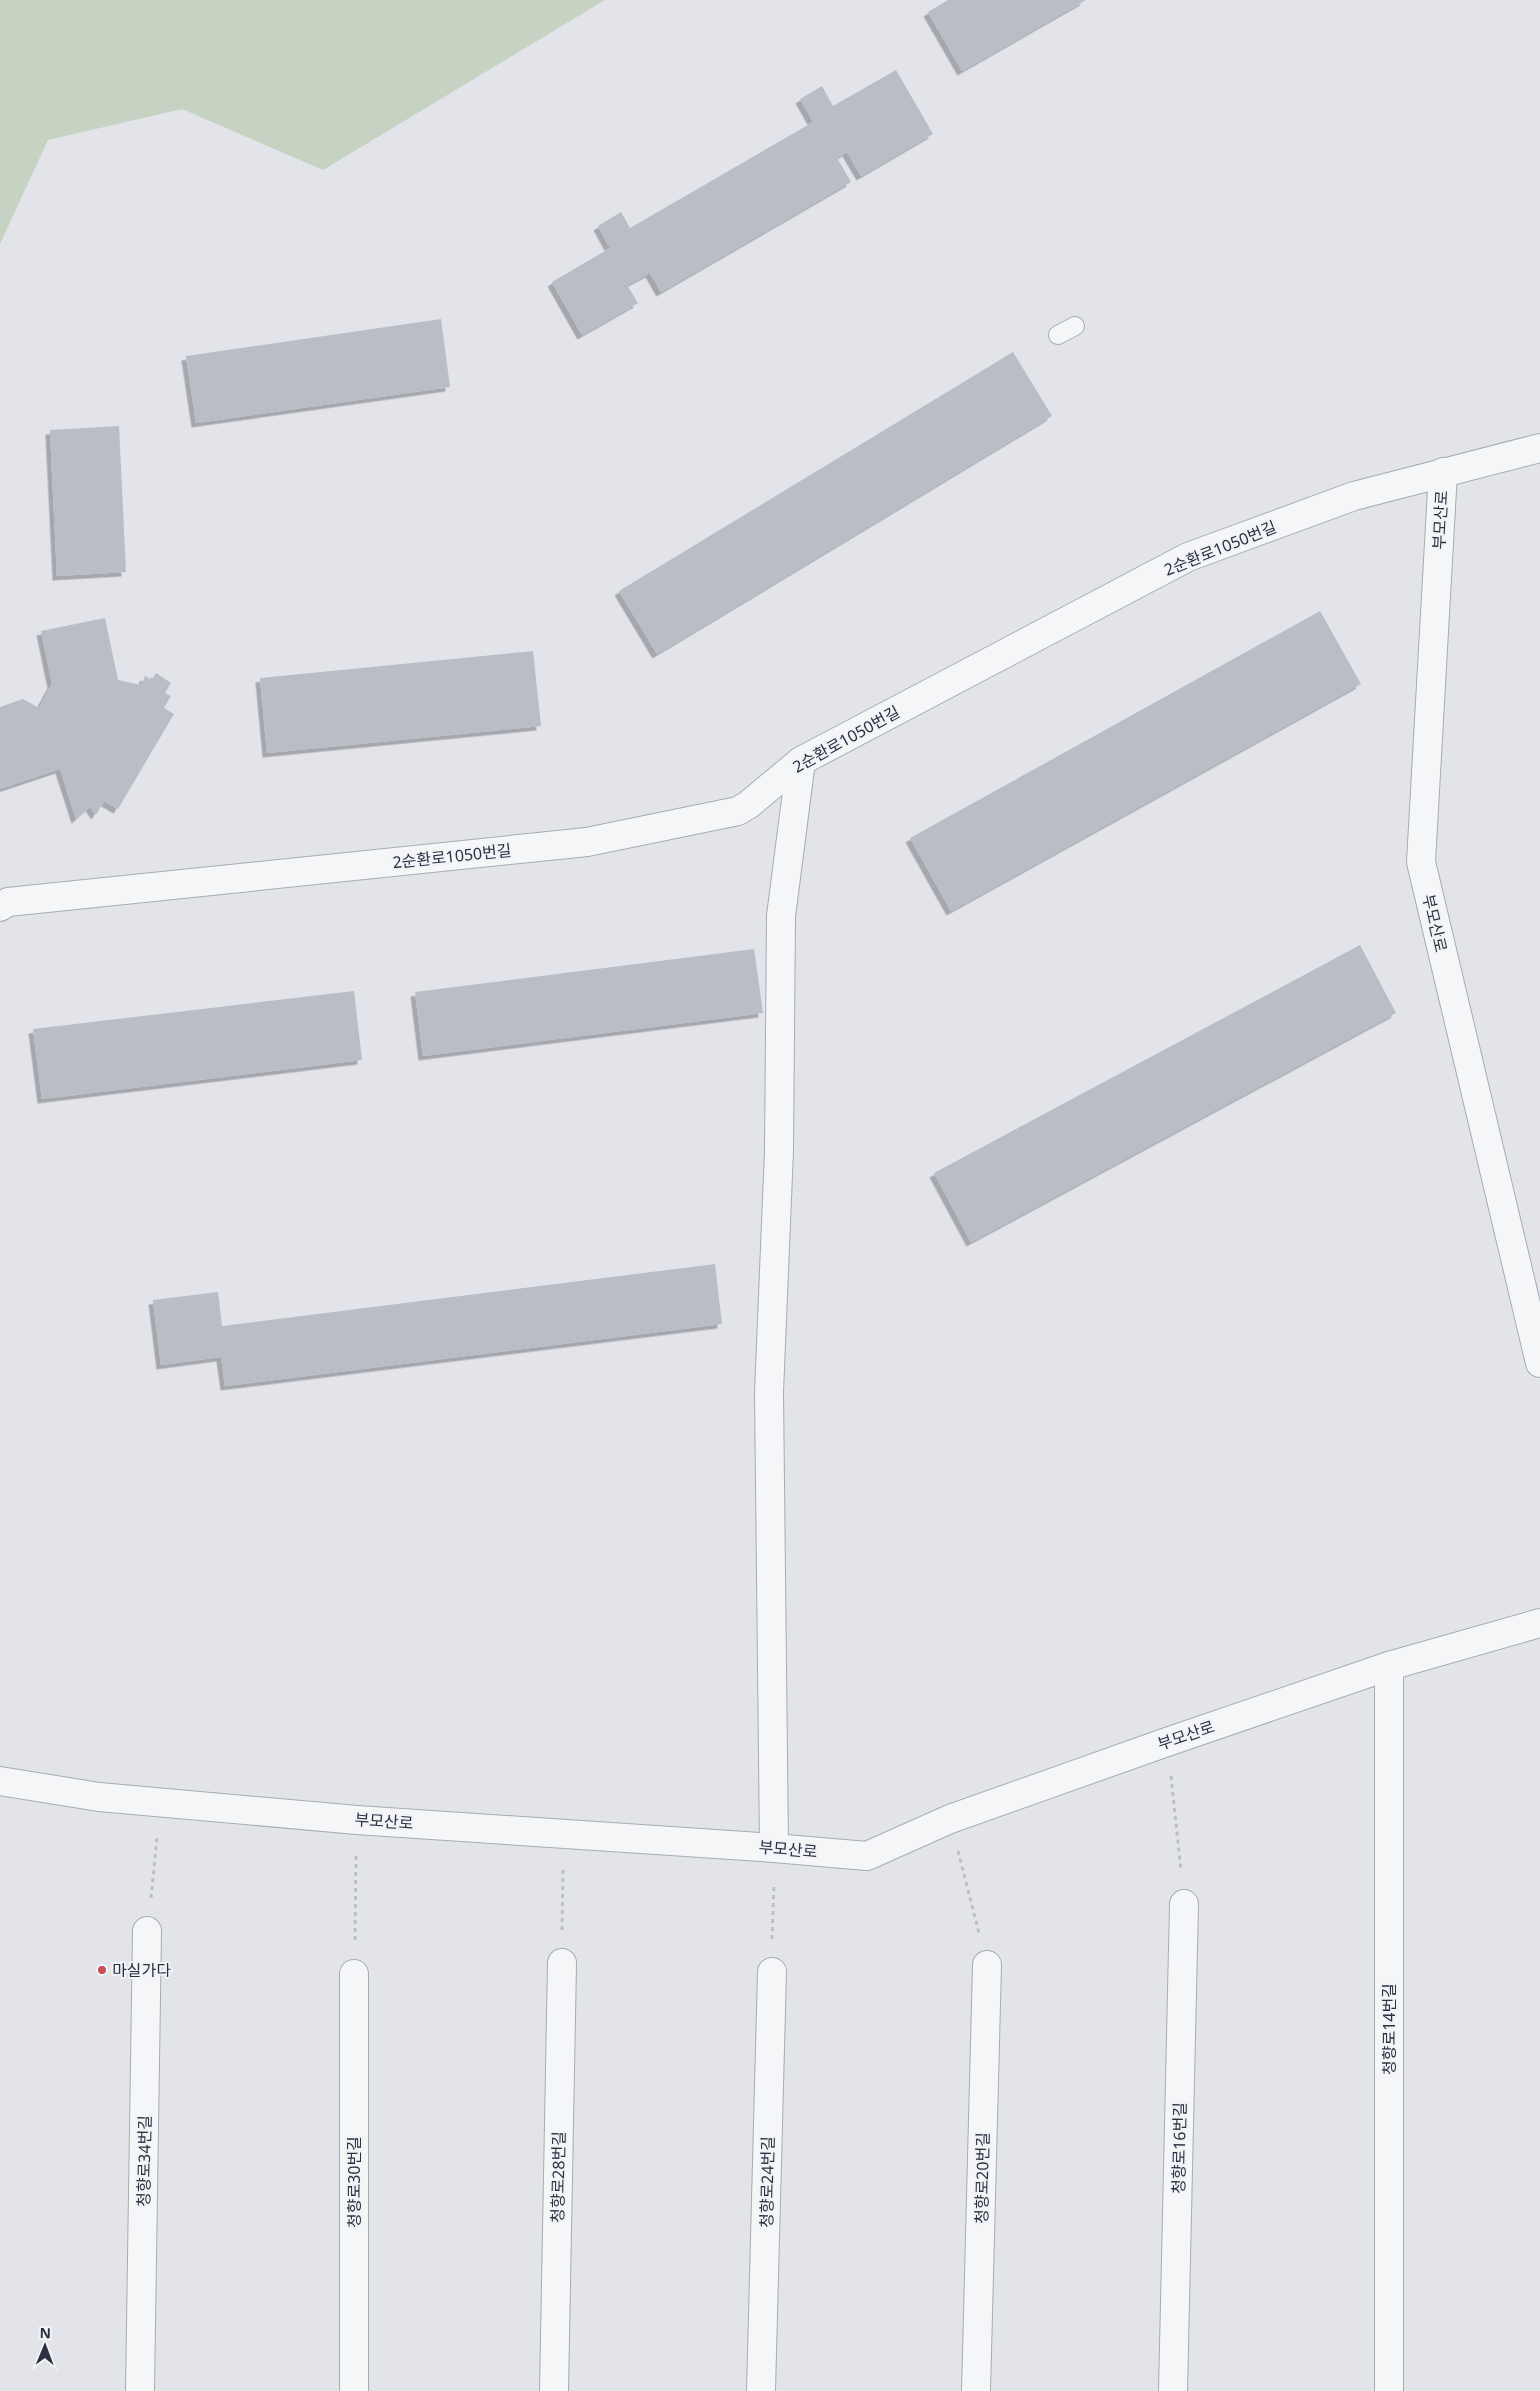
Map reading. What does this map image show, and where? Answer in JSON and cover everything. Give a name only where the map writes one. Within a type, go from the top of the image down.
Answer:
[{"type":"street","name":"2순환로1050번길","points":[[0,907],[8,902],[587,842],[738,811],[748,805],[801,761],[1188,557],[1354,496],[1540,448]]},
{"type":"street","name":"부모산로","points":[[1443,472],[1421,862],[1540,1364]]},
{"type":"street","points":[[774,1848],[769,1392],[779,1151],[781,916],[801,761]]},
{"type":"street","name":"부모산로","points":[[0,1781],[99,1797],[356,1820],[867,1856],[950,1819],[1167,1742],[1389,1666],[1540,1623]]},
{"type":"street","name":"청향로14번길","points":[[1389,1666],[1389,2391]]},
{"type":"street","name":"청향로16번길","points":[[1173,2391],[1184,1904]]},
{"type":"street","name":"청향로34번길","points":[[140,2391],[147,1931]]},
{"type":"street","name":"청향로28번길","points":[[554,2391],[562,1963]]},
{"type":"street","name":"청향로20번길","points":[[976,2391],[987,1965]]},
{"type":"street","name":"청향로24번길","points":[[761,2391],[772,1972]]},
{"type":"street","name":"청향로30번길","points":[[354,1974],[354,2391]]},
{"type":"lane","points":[[1058,335],[1075,326]]},
{"type":"path","points":[[1167,1742],[1184,1904]]},
{"type":"path","points":[[147,1931],[161,1802]]},
{"type":"path","points":[[950,1819],[987,1965]]},
{"type":"path","points":[[354,1974],[356,1820]]},
{"type":"path","points":[[562,1963],[563,1834]]},
{"type":"path","points":[[772,1972],[774,1848]]},
{"type":"green space","points":[[0,0],[605,0],[323,170],[182,109],[48,140],[0,244]]},
{"type":"building","points":[[948,0],[1086,0],[962,71],[928,12]]},
{"type":"building","points":[[896,70],[933,134],[861,176],[847,152],[837,158],[851,182],[661,292],[650,273],[627,285],[638,303],[582,335],[552,282],[610,248],[598,226],[621,212],[630,228],[813,122],[800,99],[822,86],[833,106]]},
{"type":"building","points":[[441,319],[450,387],[196,423],[186,356]]},
{"type":"building","points":[[1013,352],[1052,416],[657,654],[619,591]]},
{"type":"building","points":[[119,426],[126,572],[57,576],[50,430]]},
{"type":"building","points":[[1320,611],[1361,684],[951,911],[910,838]]},
{"type":"building","points":[[105,618],[118,680],[141,685],[145,676],[152,680],[156,673],[171,683],[165,693],[171,696],[164,708],[174,714],[118,809],[104,801],[96,815],[90,807],[76,819],[60,769],[0,789],[0,707],[23,699],[39,708],[52,684],[41,631]]},
{"type":"building","points":[[533,651],[541,726],[267,753],[260,678]]},
{"type":"building","points":[[1360,945],[1396,1013],[971,1242],[934,1173]]},
{"type":"building","points":[[754,949],[763,1013],[423,1056],[415,992]]},
{"type":"building","points":[[354,991],[362,1060],[42,1099],[33,1029]]},
{"type":"building","points":[[715,1264],[722,1324],[225,1386],[221,1357],[161,1365],[153,1300],[218,1292],[222,1326]]},
{"type":"place","name":"마실가다","points":[[102,1970]]}]
